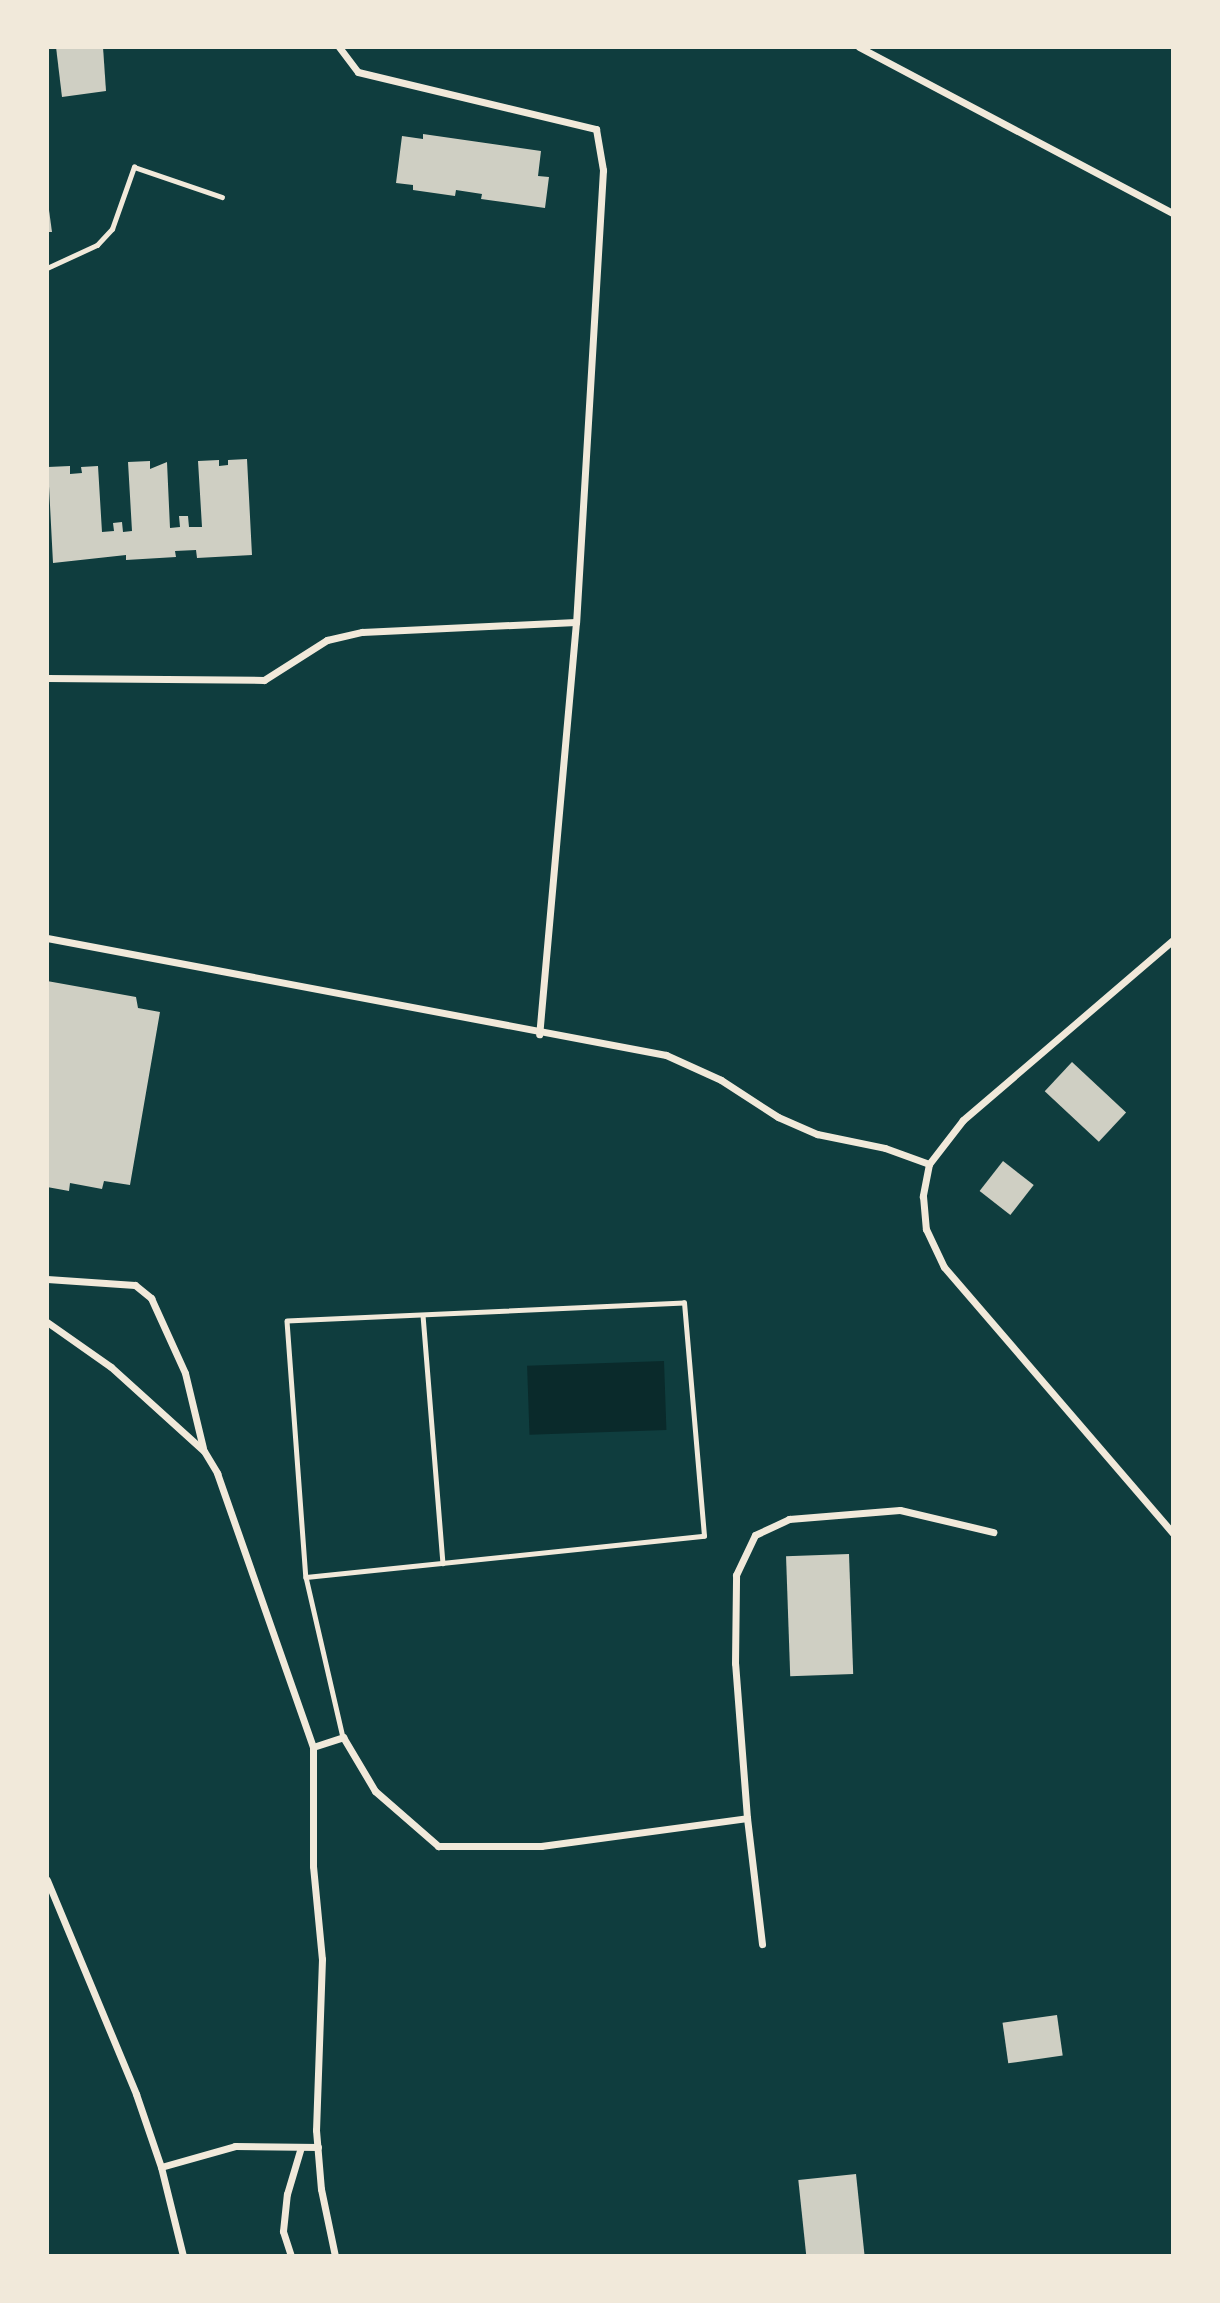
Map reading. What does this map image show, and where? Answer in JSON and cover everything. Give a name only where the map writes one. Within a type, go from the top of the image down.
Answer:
[{"type":"street","points":[[340,47],[358,72],[596,129],[603,170],[576,622],[539,1034]]},
{"type":"street","points":[[859,47],[1173,213]]},
{"type":"street","points":[[47,678],[264,680],[327,640],[362,632],[576,622]]},
{"type":"street","points":[[47,938],[539,1034],[666,1055],[721,1080],[778,1117],[817,1134],[885,1148],[929,1164]]},
{"type":"street","points":[[1173,940],[963,1120],[929,1164],[923,1196],[926,1228],[944,1267],[1173,1533]]},
{"type":"street","points":[[47,1279],[135,1285],[151,1298],[185,1373],[204,1451],[217,1474],[313,1747],[313,1866],[323,1959],[317,2147],[321,2189],[335,2256]]},
{"type":"street","points":[[47,1322],[111,1367],[204,1451]]},
{"type":"street","points":[[762,1944],[747,1818],[735,1663],[736,1575],[755,1535],[789,1518],[900,1510],[993,1532]]},
{"type":"street","points":[[313,1747],[343,1737],[375,1791],[438,1846],[541,1846],[747,1818]]},
{"type":"street","points":[[47,1880],[136,2094],[161,2167],[183,2256]]},
{"type":"street","points":[[161,2167],[235,2146],[317,2147]]},
{"type":"street","points":[[291,2256],[283,2231],[287,2194],[301,2147]]},
{"type":"lane","points":[[47,268],[97,245],[112,229],[134,167],[147,167],[222,197]]},
{"type":"lane","points":[[306,1577],[704,1536],[684,1303],[287,1321],[306,1577],[343,1737]]},
{"type":"lane","points":[[423,1315],[443,1563]]},
{"type":"water","points":[[664,1361],[666,1430],[529,1435],[527,1366]]},
{"type":"building","points":[[56,47],[103,47],[106,91],[62,97]]},
{"type":"building","points":[[423,134],[541,151],[538,176],[549,177],[545,208],[481,199],[482,194],[456,190],[455,196],[413,190],[413,185],[396,183],[402,136],[423,139]]},
{"type":"building","points":[[49,210],[52,232],[47,232]]},
{"type":"building","points":[[247,459],[252,555],[197,558],[196,550],[175,551],[176,557],[126,560],[126,555],[53,563],[48,467],[70,466],[70,474],[82,473],[81,467],[98,466],[102,532],[114,531],[113,523],[122,522],[123,532],[132,531],[128,462],[150,461],[150,469],[167,462],[170,528],[180,527],[179,516],[188,516],[189,527],[202,527],[198,461],[219,460],[219,466],[228,465],[228,460]]},
{"type":"building","points":[[47,981],[136,997],[138,1008],[160,1012],[130,1185],[104,1181],[102,1189],[70,1183],[69,1191],[47,1187]]},
{"type":"building","points":[[1072,1062],[1126,1112],[1099,1142],[1045,1091]]},
{"type":"building","points":[[1003,1161],[1034,1185],[1010,1215],[980,1191]]},
{"type":"building","points":[[849,1554],[853,1674],[790,1676],[786,1556]]},
{"type":"building","points":[[1057,2015],[1063,2056],[1008,2063],[1003,2023]]},
{"type":"building","points":[[856,2174],[865,2256],[806,2256],[798,2180]]}]
